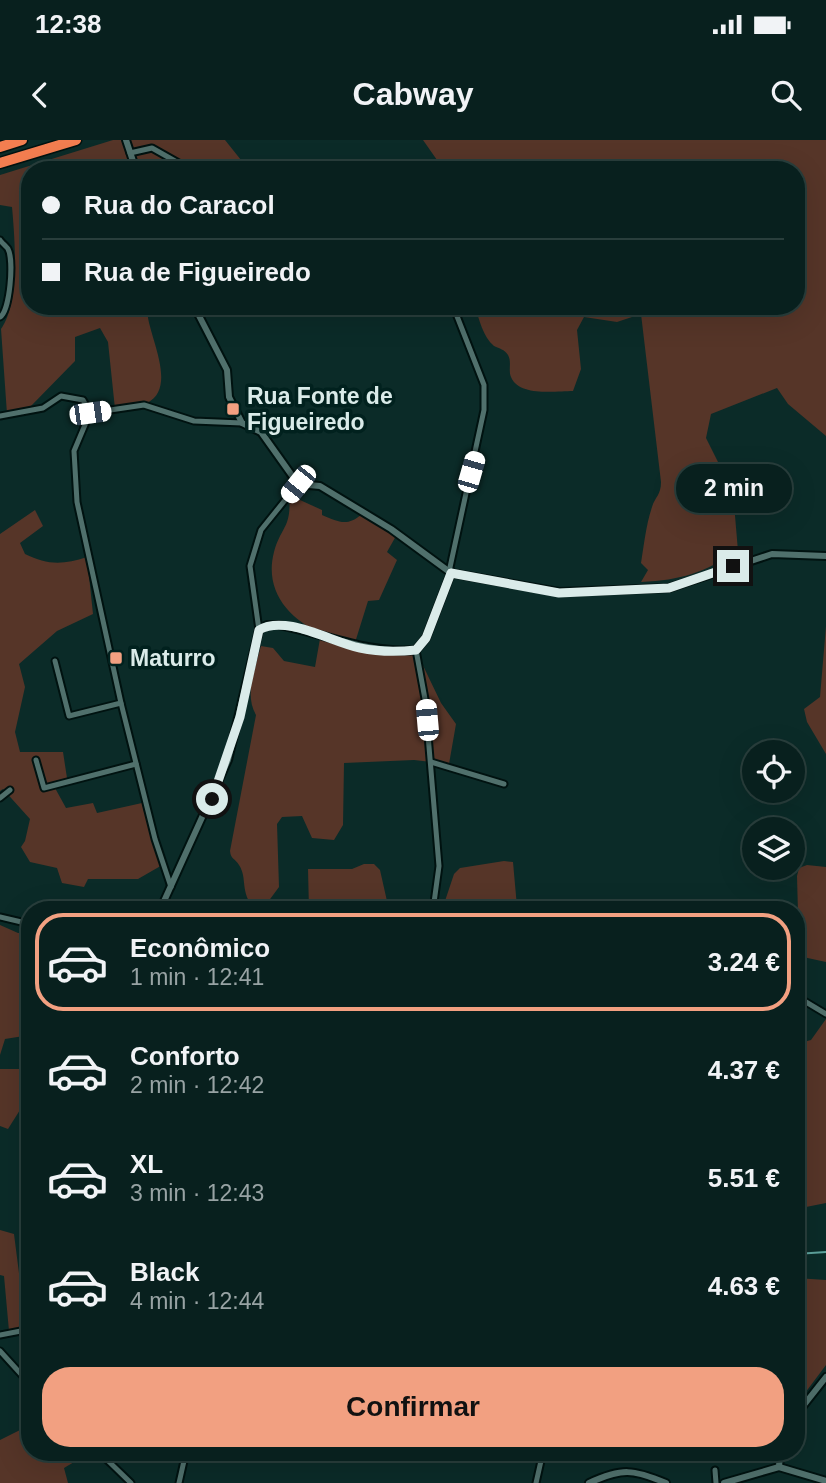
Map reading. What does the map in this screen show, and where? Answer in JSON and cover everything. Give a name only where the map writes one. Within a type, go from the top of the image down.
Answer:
[{"type":"highway","points":[[0,147],[22,140]]},
{"type":"highway","points":[[0,163],[76,140]]},
{"type":"street","points":[[126,141],[133,161]]},
{"type":"street","points":[[130,152],[152,148],[175,161]]},
{"type":"street","points":[[0,240],[8,248],[10,259],[8,298],[2,316]]},
{"type":"street","points":[[199,315],[227,370],[229,397],[242,423]]},
{"type":"street","points":[[416,650],[426,638],[450,572],[480,441],[484,385],[457,315]]},
{"type":"street","points":[[0,416],[43,408],[61,396],[83,400],[90,413]]},
{"type":"street","points":[[90,413],[144,405],[194,421],[242,423],[261,432],[298,484],[320,486],[391,529],[450,572],[559,593],[669,588],[772,554],[826,556]]},
{"type":"street","points":[[90,413],[74,451],[73,473],[121,703],[155,839],[172,887]]},
{"type":"street","points":[[165,901],[228,760],[259,630],[250,566],[261,530],[298,484]]},
{"type":"street","points":[[259,630],[267,625],[279,625],[368,649],[416,650]]},
{"type":"street","points":[[416,650],[425,699],[439,866],[434,901]]},
{"type":"street","points":[[55,661],[69,716],[121,703]]},
{"type":"street","points":[[36,760],[44,788],[136,764]]},
{"type":"street","points":[[430,762],[503,784]]},
{"type":"street","points":[[0,798],[10,790]]},
{"type":"street","points":[[0,917],[21,922]]},
{"type":"street","points":[[805,1001],[826,1014]]},
{"type":"street","points":[[0,1335],[21,1331]]},
{"type":"street","points":[[0,1351],[21,1374]]},
{"type":"street","points":[[805,1402],[826,1377]]},
{"type":"street","points":[[108,1461],[131,1483]]},
{"type":"street","points":[[179,1483],[184,1461]]},
{"type":"street","points":[[536,1483],[541,1461]]},
{"type":"street","points":[[779,1461],[779,1467]]},
{"type":"street","points":[[724,1483],[779,1467],[826,1481]]},
{"type":"street","points":[[589,1483],[612,1473],[629,1470],[666,1483]]},
{"type":"street","points":[[715,1470],[716,1483]]},
{"type":"shaded area","points":[[113,140],[225,140],[242,161],[45,161]]},
{"type":"shaded area","points":[[423,140],[826,140],[826,436],[788,404],[777,388],[711,414],[706,438],[733,492],[738,551],[692,574],[641,582],[648,570],[641,563],[647,528],[661,482],[641,315],[805,315],[805,161],[438,161]]},
{"type":"shaded area","points":[[21,168],[21,315],[148,315],[159,358],[161,384],[156,395],[147,403],[115,409],[108,342],[100,328],[75,337],[75,361],[30,407],[7,414],[1,329],[7,317],[14,287],[15,253],[12,207],[0,205],[0,175]]},
{"type":"shaded area","points":[[478,315],[638,315],[617,322],[584,317],[577,330],[581,369],[573,391],[522,388],[511,377],[508,355],[494,346],[482,328]]},
{"type":"shaded area","points":[[289,495],[322,510],[322,515],[338,521],[352,521],[362,514],[396,536],[387,552],[397,560],[379,600],[368,601],[353,649],[406,647],[416,651],[441,703],[456,724],[449,764],[414,760],[344,763],[343,825],[334,840],[312,838],[302,816],[282,817],[277,824],[279,887],[269,901],[249,901],[242,870],[230,851],[256,715],[251,698],[254,672],[261,646],[273,648],[284,661],[315,667],[321,633],[298,620],[289,611],[281,602],[272,579],[274,552],[290,506]]},
{"type":"shaded area","points":[[35,510],[43,526],[20,543],[25,554],[55,563],[87,557],[93,614],[57,631],[19,664],[25,687],[15,732],[20,752],[63,752],[67,778],[56,781],[55,788],[66,808],[93,803],[97,813],[142,803],[144,812],[148,812],[164,864],[138,879],[88,879],[84,887],[62,883],[57,868],[30,862],[21,847],[30,819],[3,789],[0,791],[0,534]]},
{"type":"shaded area","points":[[826,626],[826,754],[807,722],[804,709],[820,697]]},
{"type":"shaded area","points":[[513,862],[516,901],[445,901],[454,874],[460,868]]},
{"type":"shaded area","points":[[364,864],[374,864],[380,870],[387,901],[309,901],[308,869],[352,869]]},
{"type":"shaded area","points":[[805,866],[826,867],[826,962],[805,957],[805,901],[798,901],[797,880],[805,880]]},
{"type":"shaded area","points":[[0,925],[21,933],[21,1036],[5,1039],[0,1055]]},
{"type":"shaded area","points":[[826,1019],[826,1203],[805,1207],[805,1042],[811,1040]]},
{"type":"shaded area","points":[[0,1069],[21,1069],[21,1108],[8,1129],[0,1126]]},
{"type":"shaded area","points":[[0,1230],[14,1234],[21,1289],[21,1329],[9,1331],[4,1276],[0,1275]]},
{"type":"shaded area","points":[[805,1279],[826,1280],[826,1365],[805,1393]]},
{"type":"shaded area","points":[[21,1430],[21,1461],[76,1461],[64,1468],[68,1483],[0,1483],[0,1440]]},
{"type":"waterway","points":[[805,1253],[826,1252]]},
{"type":"place","name":"Rua Fonte de Figueiredo","points":[[233,409]]},
{"type":"place","name":"Maturro","points":[[116,658]]},
{"type":"route","points":[[212,799],[228,760],[240,717],[259,630],[267,625],[298,629],[359,648],[378,651],[416,650],[426,638],[451,573],[559,593],[669,588],[733,566]]}]
